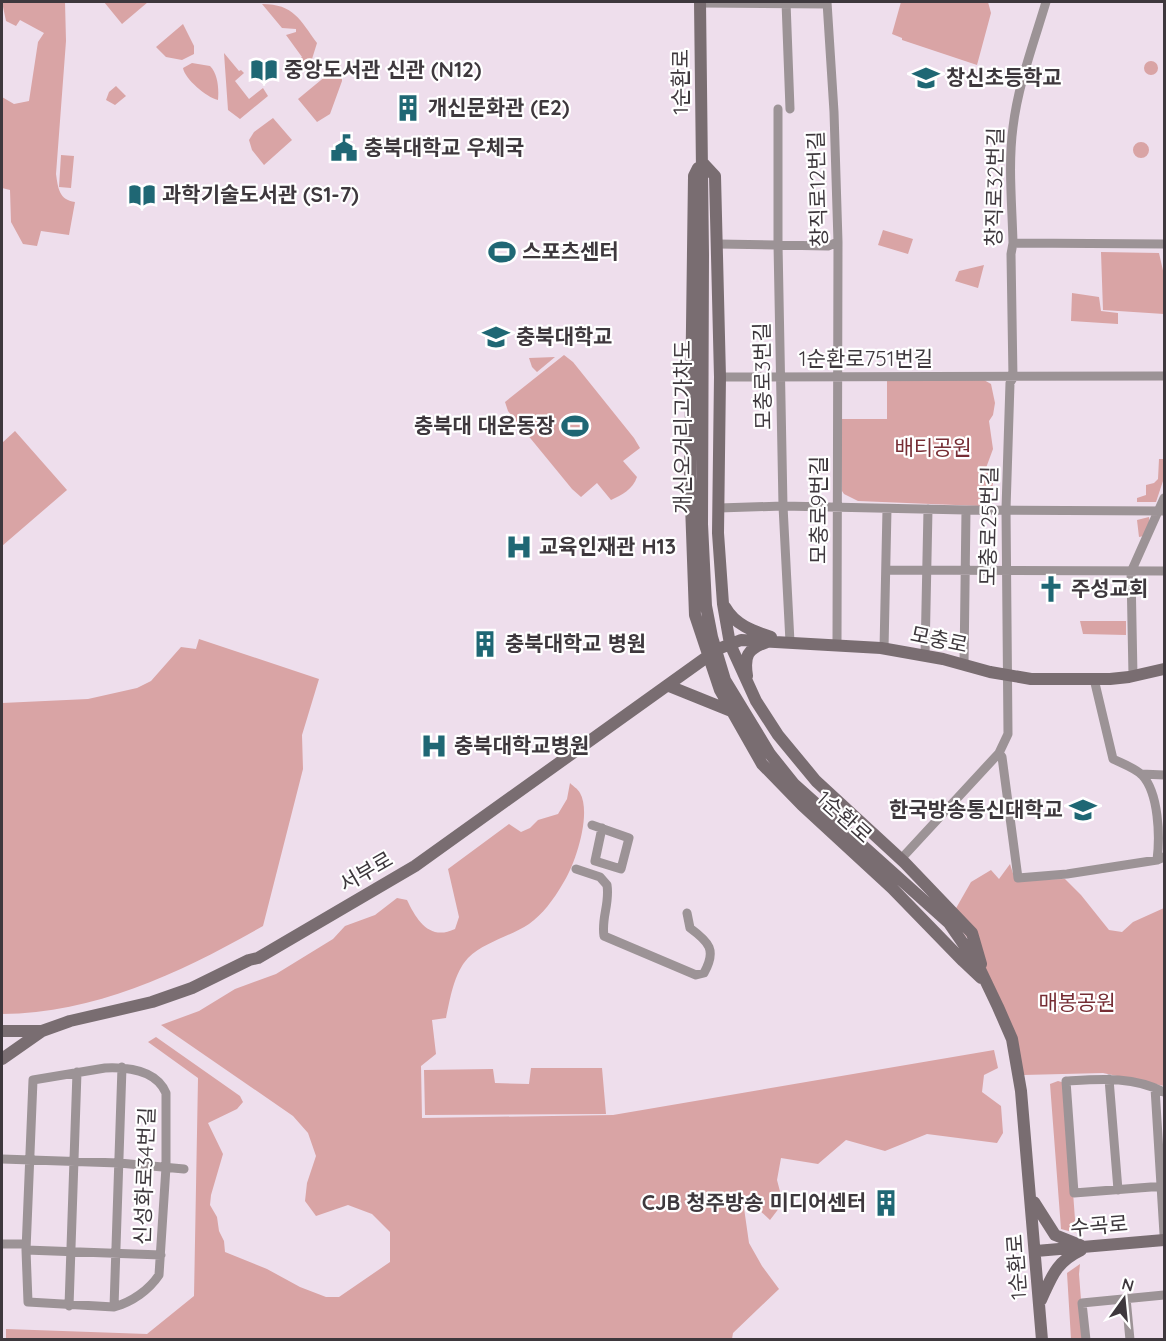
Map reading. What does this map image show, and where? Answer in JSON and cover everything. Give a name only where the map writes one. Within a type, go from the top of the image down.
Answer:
[{"type":"main road","name":"1순환로","points":[[700,2],[702,162],[694,176],[690,477],[695,615],[720,690],[762,764],[802,805],[892,888],[963,962],[986,982]]},
{"type":"main road","points":[[702,162],[715,176],[720,376],[718,533],[723,604],[730,644],[756,701],[778,735],[816,781],[901,859],[972,933],[986,982]]},
{"type":"main road","name":"개신오거리고가차도","points":[[702,162],[703,572],[712,637],[725,680],[770,754],[794,784],[949,923]]},
{"type":"main road","points":[[723,604],[734,619],[742,625],[790,642]]},
{"type":"main road","name":"모충로","points":[[708,657],[718,649],[741,640],[837,644],[884,649],[1031,679],[1094,679],[1133,676],[1164,669]]},
{"type":"main road","points":[[747,683],[746,667],[749,651],[769,641]]},
{"type":"main road","name":"서부로","points":[[2,1031],[42,1031],[70,1021],[152,1002],[192,988],[249,960],[258,958],[415,866],[564,757],[708,657]]},
{"type":"main road","points":[[669,686],[731,711]]},
{"type":"main road","name":"1순환로","points":[[949,923],[978,965],[1012,1039],[1017,1064],[1031,1197],[1042,1340]]},
{"type":"main road","points":[[2,1059],[42,1031]]},
{"type":"main road","points":[[1031,1197],[1055,1235],[1087,1247]]},
{"type":"main road","name":"수곡로","points":[[1036,1251],[1164,1240]]},
{"type":"main road","points":[[1040,1303],[1059,1265],[1068,1256],[1087,1247]]},
{"type":"street","points":[[700,2],[827,3]]},
{"type":"street","points":[[786,2],[790,109]]},
{"type":"street","name":"창직로32번길","points":[[1013,378],[1011,254],[1013,243],[1010,172],[1013,127],[1017,104],[1046,2]]},
{"type":"street","name":"창직로12번길","points":[[827,3],[834,112],[838,242],[837,376]]},
{"type":"street","name":"모충로3번길","points":[[778,109],[780,377],[783,506],[790,642]]},
{"type":"street","points":[[718,244],[828,246],[838,242]]},
{"type":"street","points":[[1013,243],[1164,244]]},
{"type":"street","name":"1순환로751번길","points":[[720,376],[1013,378],[1164,376]]},
{"type":"street","name":"모충로9번길","points":[[837,376],[837,644]]},
{"type":"street","name":"모충로25번길","points":[[999,753],[1008,734],[1006,509],[1010,383],[1013,378]]},
{"type":"street","points":[[1133,676],[1131,572],[1162,511],[1164,498]]},
{"type":"street","points":[[719,508],[783,506],[1162,511]]},
{"type":"street","points":[[884,649],[888,509]]},
{"type":"street","points":[[925,656],[928,509]]},
{"type":"street","points":[[964,665],[966,510]]},
{"type":"street","points":[[887,570],[1164,571]]},
{"type":"street","points":[[1094,679],[1113,759],[1141,774],[1164,775]]},
{"type":"street","points":[[901,859],[999,753],[1002,757],[1018,878],[1067,874],[1161,859],[1159,822],[1150,791],[1141,774]]},
{"type":"street","points":[[592,825],[602,828],[629,838],[621,869],[595,861],[602,828]]},
{"type":"street","points":[[576,869],[600,878],[607,885],[608,904],[603,928],[604,936],[696,975],[704,973],[711,957],[710,947],[704,938],[690,928],[687,913]]},
{"type":"street","name":"신성화로34번길","points":[[114,1307],[122,1067]]},
{"type":"street","name":"신성화로34번길","points":[[26,1247],[28,1302],[114,1307],[136,1298],[156,1280],[159,1275],[161,1255],[166,1167],[166,1094],[164,1088],[138,1070],[122,1067],[33,1080],[30,1160]]},
{"type":"street","points":[[69,1306],[77,1072]]},
{"type":"street","points":[[1109,1079],[1118,1190]]},
{"type":"street","points":[[1163,1186],[1074,1193],[1066,1081],[1109,1079],[1131,1081],[1164,1092]]},
{"type":"street","points":[[1155,1088],[1162,1139],[1164,1234]]},
{"type":"street","points":[[2,1159],[119,1163],[184,1169]]},
{"type":"street","points":[[26,1247],[30,1160]]},
{"type":"street","points":[[2,1244],[71,1252],[161,1255]]},
{"type":"street","points":[[1086,1340],[1082,1303],[1164,1295]]},
{"type":"street","points":[[1126,1298],[1130,1340]]},
{"type":"green space","points":[[2,2],[65,2],[66,41],[56,174],[62,196],[75,202],[69,235],[41,231],[37,246],[23,244],[11,222],[10,190],[2,188],[2,97],[14,104],[29,101],[38,42],[44,33],[20,20],[16,26],[6,21]]},
{"type":"green space","points":[[104,2],[148,2],[122,24]]},
{"type":"green space","points":[[901,2],[988,2],[991,13],[977,65],[902,40],[892,34]]},
{"type":"green space","points":[[262,4],[289,10],[301,21],[317,43],[312,59],[295,75],[287,69],[302,57],[286,35],[296,32],[296,29],[282,28]]},
{"type":"green space","points":[[183,24],[194,46],[194,54],[182,60],[166,57],[156,47]]},
{"type":"green space","points":[[224,53],[239,71],[244,73],[235,81],[249,99],[263,88],[268,96],[240,119],[228,110]]},
{"type":"green space","points":[[1151,61],[1156,63],[1158,68],[1156,73],[1151,75],[1146,73],[1144,68],[1146,63]]},
{"type":"green space","points":[[192,63],[210,66],[213,69],[217,82],[218,100],[202,91],[188,77],[183,68]]},
{"type":"green space","points":[[338,66],[341,66],[342,81],[330,114],[317,122],[298,99]]},
{"type":"green space","points":[[116,86],[126,96],[115,105],[106,100],[109,92]]},
{"type":"green space","points":[[273,118],[292,140],[264,165],[252,150],[249,140],[254,132]]},
{"type":"green space","points":[[1141,142],[1147,144],[1149,150],[1147,156],[1141,158],[1135,156],[1133,150],[1135,144]]},
{"type":"green space","points":[[61,155],[74,156],[71,188],[59,187]]},
{"type":"green space","points":[[883,230],[913,239],[908,254],[878,245]]},
{"type":"green space","points":[[1101,252],[1159,253],[1164,275],[1164,314],[1103,310]]},
{"type":"green space","points":[[984,265],[978,288],[955,281],[959,271]]},
{"type":"green space","points":[[1072,293],[1099,297],[1101,311],[1118,313],[1118,324],[1071,321]]},
{"type":"green space","points":[[564,355],[573,362],[640,448],[623,461],[637,477],[633,485],[611,500],[597,483],[581,497],[572,489],[508,411],[505,402]]},
{"type":"green space","points":[[555,357],[537,372],[532,367],[529,358]]},
{"type":"green space","name":"배티공원","points":[[887,379],[984,380],[991,384],[995,403],[993,415],[989,421],[993,449],[986,468],[993,483],[991,498],[981,498],[980,506],[858,501],[844,494],[842,491],[840,419],[887,419]]},
{"type":"green space","points":[[15,431],[67,490],[2,546],[2,443]]},
{"type":"green space","points":[[1159,459],[1164,459],[1164,478],[1156,502],[1137,502],[1137,498],[1146,495],[1146,485],[1158,479]]},
{"type":"green space","points":[[1149,517],[1150,524],[1144,536],[1139,537],[1137,520]]},
{"type":"green space","points":[[1080,621],[1126,621],[1126,635],[1083,634]]},
{"type":"green space","points":[[199,639],[319,679],[302,735],[303,769],[263,926],[201,959],[138,987],[71,1006],[37,1012],[2,1014],[2,703],[88,699],[137,688],[151,681],[181,647],[196,649]]},
{"type":"green space","points":[[570,783],[580,793],[584,814],[577,853],[572,866],[555,896],[539,916],[522,928],[474,952],[463,964],[453,986],[446,1018],[432,1020],[436,1054],[421,1066],[422,1118],[613,1115],[994,1050],[998,1068],[984,1075],[982,1092],[1001,1106],[1003,1133],[997,1143],[927,1134],[885,1151],[846,1140],[818,1164],[781,1158],[777,1180],[783,1203],[770,1220],[742,1194],[749,1243],[779,1289],[733,1333],[732,1339],[6,1339],[6,1329],[147,1334],[194,1296],[198,1078],[148,1042],[156,1037],[240,1096],[243,1102],[237,1109],[208,1123],[223,1154],[210,1205],[217,1217],[225,1252],[326,1297],[339,1297],[390,1262],[390,1232],[372,1214],[348,1205],[316,1216],[305,1201],[307,1183],[316,1156],[308,1133],[293,1116],[161,1025],[199,1011],[235,989],[276,974],[333,939],[345,926],[375,915],[397,898],[407,900],[420,922],[431,931],[446,932],[455,929],[459,917],[448,869],[509,824],[521,832],[530,828],[538,820],[558,814],[567,799]]},
{"type":"green space","name":"매봉공원","points":[[1010,864],[1015,880],[1065,879],[1109,930],[1122,932],[1133,922],[1164,908],[1164,1086],[1103,1073],[1023,1075],[969,940],[951,917],[971,882],[991,870],[999,879]]},
{"type":"green space","points":[[531,1068],[602,1068],[606,1114],[425,1115],[424,1070],[493,1069],[495,1083],[529,1084]]},
{"type":"green space","points":[[1058,1081],[1065,1083],[1076,1233],[1061,1229],[1050,1084]]},
{"type":"green space","points":[[1080,1264],[1084,1339],[1071,1339],[1067,1273]]},
{"type":"place","name":"중앙도서관 신관 (N12)","points":[[264,70]]},
{"type":"place","name":"창신초등학교","points":[[926,78]]},
{"type":"place","name":"개신문화관 (E2)","points":[[408,108]]},
{"type":"place","name":"충북대학교 우체국","points":[[344,148]]},
{"type":"place","name":"과학기술도서관 (S1-7)","points":[[142,195]]},
{"type":"place","name":"스포츠센터","points":[[502,252]]},
{"type":"place","name":"충북대학교","points":[[496,337]]},
{"type":"place","name":"충북대 대운동장","points":[[575,426]]},
{"type":"place","name":"교육인재관 H13","points":[[519,547]]},
{"type":"place","name":"주성교회","points":[[1051,589]]},
{"type":"place","name":"충북대학교 병원","points":[[485,644]]},
{"type":"place","name":"충북대학교병원","points":[[434,746]]},
{"type":"place","name":"한국방송통신대학교","points":[[1083,810]]},
{"type":"place","name":"CJB 청주방송 미디어센터","points":[[886,1203]]}]
